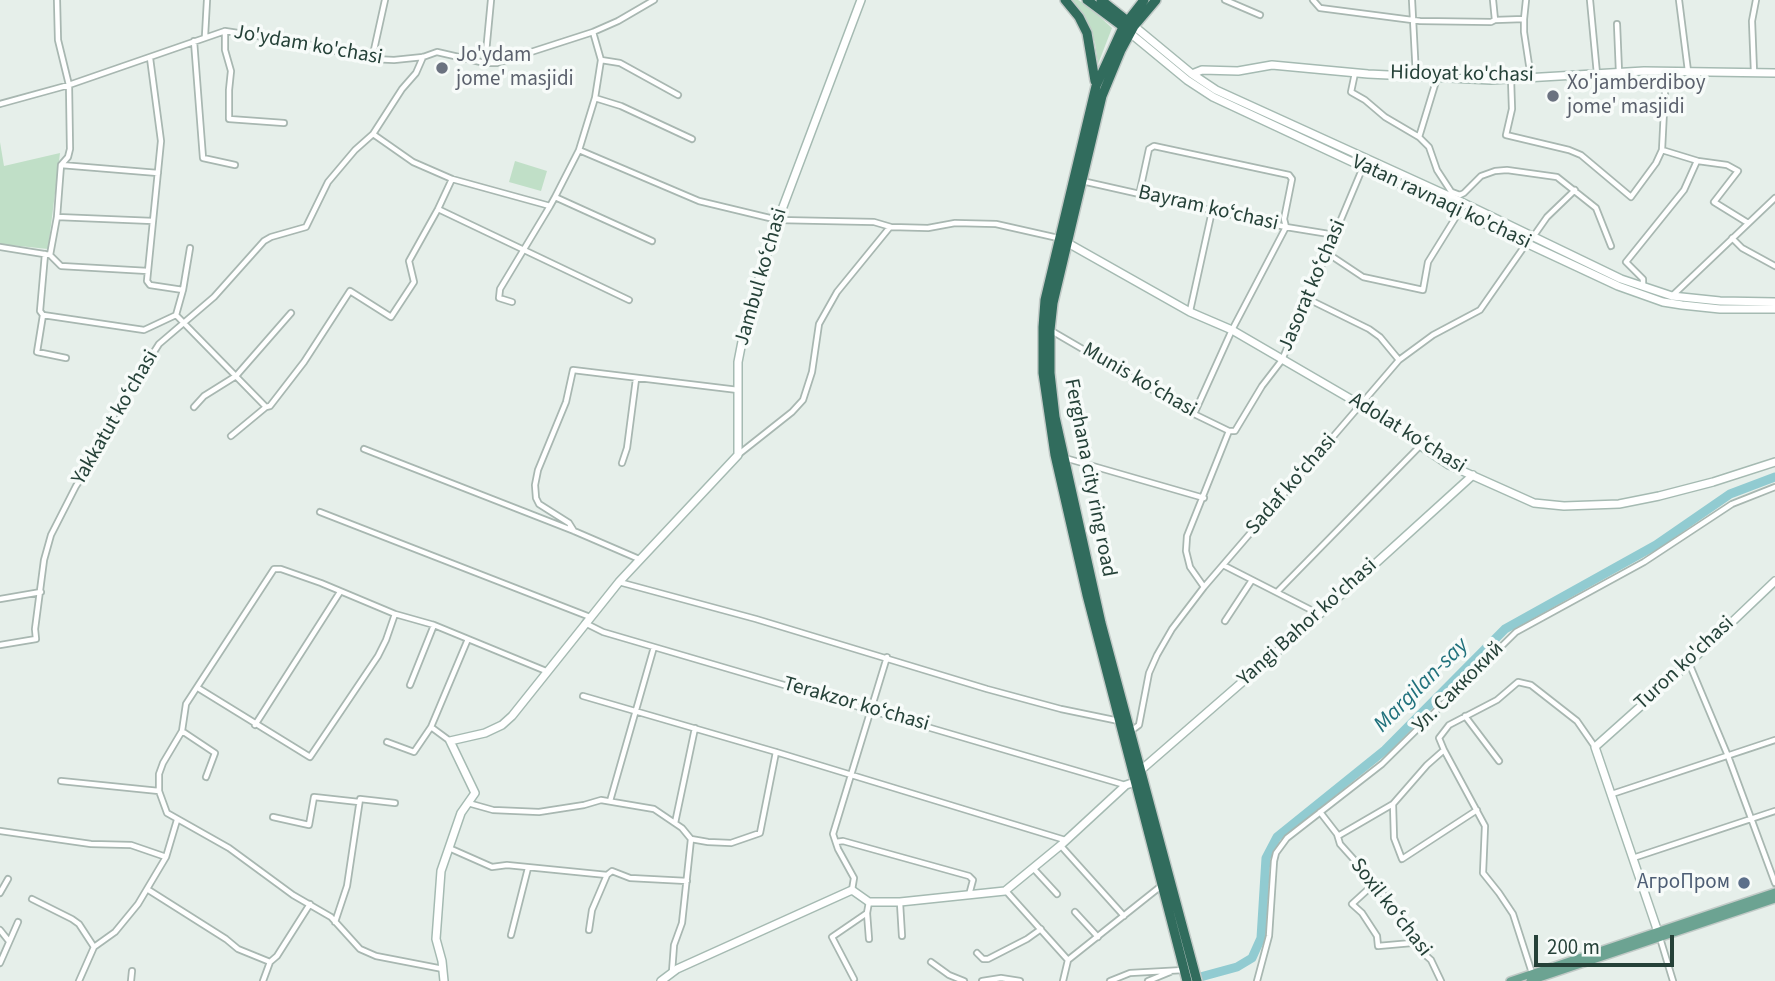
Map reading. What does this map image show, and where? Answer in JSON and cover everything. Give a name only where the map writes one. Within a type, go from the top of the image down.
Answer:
[{"type":"highway","points":[[1065,0],[1087,33],[1096,86]]},
{"type":"highway","points":[[1087,0],[1129,27]]},
{"type":"highway","name":"Ferghana city ring road","points":[[1144,0],[1104,64],[1096,86],[1043,314],[1044,388],[1055,455],[1131,731],[1189,970]]},
{"type":"highway","name":"Ferghana city ring road","points":[[1156,0],[1129,27],[1106,83],[1081,181],[1062,240],[1050,330],[1051,387],[1082,553],[1131,784],[1189,970]]},
{"type":"highway","points":[[1103,1],[1129,27]]},
{"type":"highway","points":[[1187,981],[1189,970]]},
{"type":"highway","points":[[1189,970],[1197,981]]},
{"type":"main road","points":[[1659,935],[1775,892]]},
{"type":"main road","points":[[1510,981],[1531,977],[1775,899]]},
{"type":"street","points":[[57,0],[58,40],[69,85],[70,149],[68,157],[61,165],[57,217],[48,255],[37,352],[66,358]]},
{"type":"street","points":[[205,36],[206,0]]},
{"type":"street","points":[[372,59],[385,0]]},
{"type":"street","points":[[485,63],[491,0]]},
{"type":"street","name":"Jo'ydam ko'chasi","points":[[0,104],[69,85],[225,31],[297,42],[372,59],[423,57],[437,52],[485,63],[510,60],[593,32],[654,0]]},
{"type":"street","name":"Jambul koʻchasi","points":[[738,454],[738,362],[747,316],[778,220],[861,0]]},
{"type":"street","points":[[1225,0],[1260,15]]},
{"type":"street","points":[[1313,0],[1320,8],[1414,20],[1524,19]]},
{"type":"street","points":[[1412,0],[1416,76]]},
{"type":"street","points":[[1493,0],[1495,20]]},
{"type":"street","points":[[1526,0],[1524,32],[1531,78]]},
{"type":"street","points":[[1590,0],[1597,74]]},
{"type":"street","points":[[1679,0],[1688,71]]},
{"type":"street","points":[[1754,72],[1752,21],[1756,0]]},
{"type":"street","points":[[1617,24],[1619,72]]},
{"type":"street","name":"Vatan ravnaqi ko'chasi","points":[[1129,27],[1192,74],[1229,96],[1452,195],[1515,234]]},
{"type":"street","name":"Vatan ravnaqi ko'chasi","points":[[1129,27],[1187,79],[1213,97],[1460,211],[1643,288],[1672,296],[1720,301],[1775,302]]},
{"type":"street","points":[[225,31],[225,50],[231,71],[229,118],[284,123]]},
{"type":"street","points":[[512,302],[502,300],[499,294],[579,150],[595,98],[601,60],[593,32]]},
{"type":"street","points":[[194,41],[203,158],[235,165]]},
{"type":"street","name":"Yakkatut koʻchasi","points":[[0,645],[36,639],[44,560],[51,535],[76,486],[94,459],[115,413],[159,344],[214,297],[264,242],[271,237],[306,227],[328,182],[355,150],[373,134],[402,89],[416,73],[423,57]]},
{"type":"street","points":[[150,58],[159,121],[158,173],[147,281],[150,285],[183,290]]},
{"type":"street","points":[[601,60],[620,63],[678,95]]},
{"type":"street","name":"Hidoyat ko'chasi","points":[[1192,74],[1202,70],[1238,71],[1272,65],[1356,73],[1511,79],[1619,72],[1775,73]]},
{"type":"street","points":[[1511,79],[1512,110],[1506,135],[1581,155],[1631,197],[1656,163],[1662,150],[1666,71]]},
{"type":"street","points":[[1356,73],[1351,89],[1353,94],[1419,137],[1429,147],[1437,170],[1452,195],[1460,195],[1484,174],[1507,170],[1558,177],[1597,208],[1611,246]]},
{"type":"street","points":[[1419,137],[1437,77]]},
{"type":"street","points":[[595,98],[621,106],[692,139]]},
{"type":"street","points":[[373,134],[413,162],[452,179],[550,206]]},
{"type":"street","points":[[1139,195],[1149,149],[1154,146],[1289,175],[1292,179],[1284,219],[1286,227],[1232,330],[1194,414]]},
{"type":"street","points":[[579,150],[699,201],[778,220],[874,222],[890,226],[928,228],[955,223],[996,224],[1062,240]]},
{"type":"street","points":[[1662,150],[1698,161],[1727,165],[1738,171],[1714,202],[1748,223]]},
{"type":"street","points":[[1643,288],[1643,279],[1626,262],[1684,190],[1698,161]]},
{"type":"street","points":[[61,165],[158,173]]},
{"type":"street","name":"Jasorat koʻchasi","points":[[1204,587],[1193,574],[1185,545],[1228,431],[1235,431],[1262,386],[1282,360],[1364,167]]},
{"type":"street","points":[[231,436],[270,406],[304,362],[350,291],[391,317],[414,282],[409,261],[439,209],[452,179]]},
{"type":"street","name":"Bayram koʻchasi","points":[[1081,181],[1286,227],[1335,235]]},
{"type":"street","name":"Sadaf koʻchasi","points":[[1131,731],[1139,724],[1149,673],[1157,655],[1172,629],[1204,587],[1399,360],[1433,335],[1480,310],[1547,217],[1575,190]]},
{"type":"street","points":[[555,197],[652,241]]},
{"type":"street","points":[[1672,296],[1775,198]]},
{"type":"street","points":[[439,209],[629,300]]},
{"type":"street","points":[[1190,312],[1212,211]]},
{"type":"street","points":[[1327,253],[1363,277],[1423,290],[1430,257],[1460,211]]},
{"type":"street","points":[[57,217],[153,221]]},
{"type":"street","points":[[450,741],[485,733],[502,725],[512,716],[639,559],[716,481],[738,454],[792,412],[803,400],[812,372],[819,324],[838,292],[890,226]]},
{"type":"street","points":[[1732,238],[1742,248],[1775,265]]},
{"type":"street","name":"Adolat koʻchasi","points":[[1062,240],[1190,312],[1232,330],[1360,405],[1449,465],[1534,503],[1564,506],[1619,503],[1700,485],[1775,462]]},
{"type":"street","name":"Vatan ravnaqi ko'chasi","points":[[1529,240],[1632,292],[1663,302],[1720,309],[1775,309]]},
{"type":"street","points":[[0,247],[48,255],[61,265],[148,271]]},
{"type":"street","points":[[43,315],[144,330],[176,315],[190,248]]},
{"type":"street","points":[[1308,299],[1369,329],[1380,337],[1399,360]]},
{"type":"street","points":[[194,407],[204,396],[236,376],[291,313]]},
{"type":"street","points":[[176,315],[266,407]]},
{"type":"street","name":"Munis koʻchasi","points":[[1050,330],[1228,431]]},
{"type":"street","points":[[574,531],[569,523],[539,504],[535,485],[538,470],[566,402],[573,370],[738,390]]},
{"type":"street","points":[[622,463],[636,379]]},
{"type":"street","points":[[1277,592],[1421,445]]},
{"type":"street","points":[[364,449],[639,559]]},
{"type":"street","points":[[1065,458],[1204,498]]},
{"type":"street","name":"Yangi Bahor ko'chasi","points":[[1141,770],[1473,475]]},
{"type":"street","name":"Ул. Саккокий","points":[[1257,981],[1269,936],[1276,853],[1287,838],[1382,764],[1516,632],[1644,562],[1732,504],[1775,487]]},
{"type":"street","name":"Terakzor koʻchasi","points":[[320,512],[588,620],[603,632],[1131,784]]},
{"type":"street","points":[[1223,565],[1319,614]]},
{"type":"street","points":[[444,969],[376,956],[360,949],[331,918],[293,895],[229,848],[167,813],[159,791],[159,774],[182,731],[186,704],[274,569],[301,576],[395,614],[434,625],[546,671]]},
{"type":"street","points":[[1225,621],[1252,580]]},
{"type":"street","name":"Turon ko'chasi","points":[[1595,747],[1689,663],[1775,580]]},
{"type":"street","points":[[619,582],[887,657],[987,689],[1119,722]]},
{"type":"street","points":[[0,598],[41,592]]},
{"type":"street","points":[[255,725],[340,592]]},
{"type":"street","points":[[198,688],[308,757],[313,756],[378,656],[395,614]]},
{"type":"street","points":[[410,685],[434,625]]},
{"type":"street","points":[[387,742],[414,752],[431,727],[468,639]]},
{"type":"street","points":[[610,801],[654,646]]},
{"type":"street","points":[[852,890],[854,878],[833,834],[887,657]]},
{"type":"street","points":[[1689,663],[1728,756],[1775,883]]},
{"type":"street","name":"Soxil koʻchasi","points":[[1338,836],[1393,803],[1444,750],[1439,738],[1449,725],[1497,700],[1522,681],[1577,721],[1595,747]]},
{"type":"street","points":[[583,696],[850,774],[1063,843],[1124,916]]},
{"type":"street","points":[[1465,716],[1499,761]]},
{"type":"street","points":[[431,727],[450,741],[475,793],[461,813],[441,871],[436,939],[444,969],[444,981]]},
{"type":"street","points":[[675,823],[695,728]]},
{"type":"street","points":[[182,731],[215,753],[206,776]]},
{"type":"street","points":[[1611,794],[1775,740]]},
{"type":"street","points":[[1595,747],[1674,981]]},
{"type":"street","points":[[1444,750],[1485,826],[1482,868],[1484,876],[1499,892],[1513,914],[1531,977]]},
{"type":"street","points":[[468,803],[493,810],[539,812],[601,800],[610,801],[654,809],[691,838],[731,843],[760,833],[776,752]]},
{"type":"street","points":[[61,781],[159,791]]},
{"type":"street","points":[[852,890],[869,902],[900,902],[1005,891],[1131,784]]},
{"type":"street","points":[[273,817],[309,825],[314,797],[359,802]]},
{"type":"street","points":[[335,923],[346,886],[359,802],[362,798],[395,803]]},
{"type":"street","points":[[1393,803],[1394,838],[1402,859],[1477,810]]},
{"type":"street","points":[[1633,858],[1775,811]]},
{"type":"street","name":"Soxil koʻchasi","points":[[1320,812],[1345,850],[1367,871],[1402,920],[1412,943],[1431,960],[1441,981]]},
{"type":"street","points":[[79,981],[94,947],[126,920],[147,889],[166,856],[177,820]]},
{"type":"street","points":[[0,831],[91,844],[131,845],[166,856]]},
{"type":"street","points":[[672,973],[674,945],[682,923],[691,838]]},
{"type":"street","points":[[835,842],[844,841],[969,876],[973,880],[969,895]]},
{"type":"street","points":[[449,848],[485,865],[607,875]]},
{"type":"street","points":[[511,935],[528,868]]},
{"type":"street","points":[[1033,868],[1057,894]]},
{"type":"street","points":[[589,930],[592,910],[607,875],[612,871],[630,878],[687,881]]},
{"type":"street","points":[[0,893],[8,879]]},
{"type":"street","points":[[1375,883],[1352,904],[1362,913],[1377,936],[1378,946],[1412,943]]},
{"type":"street","points":[[1063,981],[1068,960],[1163,884]]},
{"type":"street","points":[[147,889],[238,949],[270,961]]},
{"type":"street","points":[[661,981],[672,973],[852,890]]},
{"type":"street","points":[[1005,891],[1068,960]]},
{"type":"street","points":[[32,899],[72,919],[94,947]]},
{"type":"street","points":[[869,902],[869,939]]},
{"type":"street","points":[[900,902],[902,936]]},
{"type":"street","points":[[263,981],[270,961],[277,956],[310,904]]},
{"type":"street","points":[[1075,912],[1098,937]]},
{"type":"street","points":[[854,979],[832,937],[867,913]]},
{"type":"street","points":[[0,963],[18,922]]},
{"type":"street","points":[[977,953],[985,960],[988,959],[1041,929]]},
{"type":"street","points":[[0,930],[8,940]]},
{"type":"street","points":[[931,962],[964,981]]},
{"type":"street","points":[[1110,981],[1130,973],[1189,970]]},
{"type":"street","points":[[131,981],[132,971]]},
{"type":"street","points":[[1148,981],[1173,971]]},
{"type":"street","points":[[982,981],[1001,978],[1020,981]]},
{"type":"green space","points":[[1070,0],[1078,0],[1088,6],[1112,28],[1098,64],[1095,43],[1088,24]]},
{"type":"green space","points":[[0,142],[4,166],[60,153],[48,249],[0,244]]},
{"type":"green space","points":[[515,161],[547,171],[541,191],[509,182]]},
{"type":"waterway","name":"Margilan-say","points":[[1189,980],[1237,967],[1252,958],[1261,938],[1266,858],[1277,837],[1385,750],[1505,629],[1656,545],[1730,494],[1775,477]]},
{"type":"place","name":"Jo'ydam jome' masjidi","points":[[442,68]]},
{"type":"place","name":"Xo'jamberdiboy jome' masjidi","points":[[1553,96]]},
{"type":"place","name":"АгроПром","points":[[1744,883]]}]
